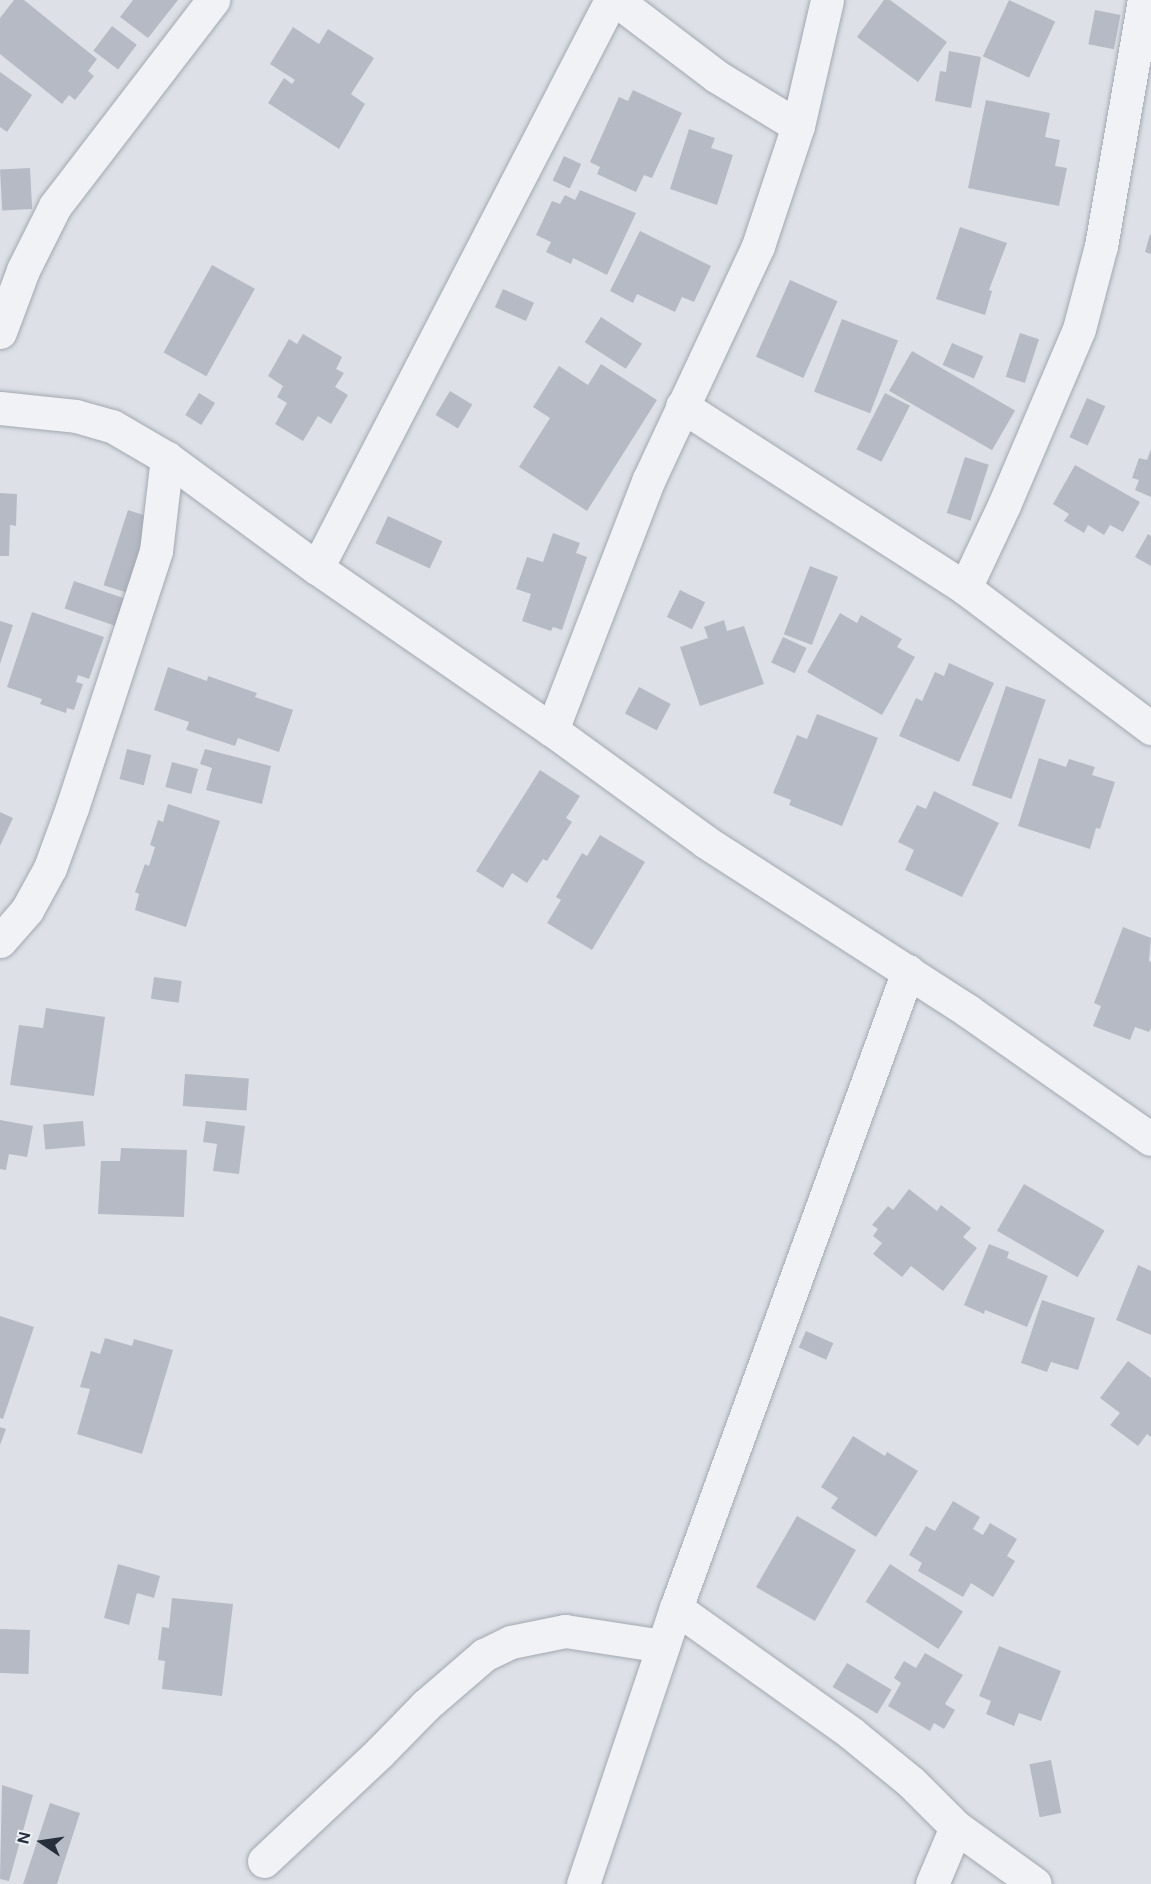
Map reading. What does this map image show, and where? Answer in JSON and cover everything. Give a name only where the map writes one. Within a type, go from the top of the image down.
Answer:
[{"type":"street","points":[[0,332],[23,270],[55,206],[213,0]]},
{"type":"street","points":[[317,568],[611,0]]},
{"type":"street","points":[[616,0],[716,76],[798,126]]},
{"type":"street","points":[[552,730],[650,479],[758,246],[798,126],[826,0]]},
{"type":"street","points":[[965,588],[1004,505],[1080,328],[1101,246],[1144,0]]},
{"type":"street","points":[[682,406],[965,588],[1151,728]]},
{"type":"street","points":[[0,408],[76,416],[112,426],[167,458],[317,568],[552,730],[706,842],[908,971],[1151,1139]]},
{"type":"street","points":[[0,941],[27,910],[50,868],[72,808],[156,551],[167,458]]},
{"type":"street","points":[[583,1884],[676,1608],[908,971]]},
{"type":"street","points":[[676,1608],[851,1733],[911,1782],[956,1827],[1035,1884]]},
{"type":"street","points":[[264,1861],[426,1705],[484,1655],[512,1642],[565,1631],[663,1646]]},
{"type":"street","points":[[932,1884],[956,1827]]},
{"type":"building","points":[[14,0],[24,0],[97,59],[88,71],[94,76],[75,100],[69,95],[62,104],[0,54],[0,18]]},
{"type":"building","points":[[133,0],[178,0],[148,38],[120,17]]},
{"type":"building","points":[[884,0],[890,0],[947,42],[918,82],[857,37]]},
{"type":"building","points":[[1009,0],[1055,22],[1029,78],[983,56]]},
{"type":"building","points":[[1095,10],[1121,15],[1114,49],[1088,44]]},
{"type":"building","points":[[112,26],[137,45],[118,69],[93,51]]},
{"type":"building","points":[[293,27],[319,44],[328,29],[374,58],[351,94],[365,104],[339,149],[268,103],[284,78],[292,84],[295,80],[270,64]]},
{"type":"building","points":[[949,51],[981,57],[971,108],[935,101],[940,71],[946,72]]},
{"type":"building","points":[[0,72],[32,95],[7,132],[0,127]]},
{"type":"building","points":[[633,90],[682,113],[652,178],[644,175],[636,192],[597,174],[600,167],[590,162],[619,97],[628,101]]},
{"type":"building","points":[[986,100],[1050,113],[1045,137],[1060,140],[1055,166],[1067,168],[1059,206],[968,188]]},
{"type":"building","points":[[689,129],[715,138],[711,148],[733,155],[717,205],[670,189]]},
{"type":"building","points":[[564,156],[581,164],[570,189],[553,180]]},
{"type":"building","points":[[30,168],[32,209],[2,211],[0,170]]},
{"type":"building","points":[[580,190],[636,213],[607,275],[573,258],[571,264],[546,252],[551,242],[536,235],[552,201],[560,204],[565,195],[575,200]]},
{"type":"building","points":[[960,227],[1007,243],[989,290],[992,291],[985,315],[936,299]]},
{"type":"building","points":[[640,231],[711,266],[694,302],[682,297],[675,312],[637,294],[633,303],[610,291]]},
{"type":"building","points":[[1151,235],[1151,254],[1145,252]]},
{"type":"building","points":[[212,265],[255,289],[206,376],[164,352]]},
{"type":"building","points":[[790,280],[838,301],[803,378],[756,357]]},
{"type":"building","points":[[503,289],[534,303],[526,321],[495,307]]},
{"type":"building","points":[[601,317],[642,344],[626,369],[585,342]]},
{"type":"building","points":[[842,319],[898,341],[870,413],[814,392]]},
{"type":"building","points":[[1020,333],[1039,339],[1025,383],[1006,377]]},
{"type":"building","points":[[303,334],[342,357],[336,369],[344,373],[335,387],[348,395],[331,424],[318,416],[303,441],[275,424],[287,403],[277,397],[283,386],[268,376],[289,339],[297,344]]},
{"type":"building","points":[[952,343],[983,356],[974,378],[943,365]]},
{"type":"building","points":[[912,351],[1015,410],[992,450],[889,391]]},
{"type":"building","points":[[601,364],[657,400],[587,511],[519,467],[550,418],[533,407],[559,366],[588,385]]},
{"type":"building","points":[[450,391],[472,404],[458,428],[436,415]]},
{"type":"building","points":[[199,393],[215,403],[201,425],[185,415]]},
{"type":"building","points":[[885,393],[910,406],[881,462],[856,449]]},
{"type":"building","points":[[1087,398],[1105,406],[1088,445],[1070,437]]},
{"type":"building","points":[[1151,449],[1151,497],[1135,490],[1139,480],[1132,478],[1139,458],[1147,460]]},
{"type":"building","points":[[965,457],[989,465],[971,521],[947,513]]},
{"type":"building","points":[[1075,465],[1140,502],[1123,532],[1110,525],[1104,535],[1088,525],[1084,533],[1064,521],[1069,514],[1053,504]]},
{"type":"building","points":[[0,493],[17,494],[16,526],[10,525],[9,556],[0,556]]},
{"type":"building","points":[[128,510],[158,520],[134,595],[104,585]]},
{"type":"building","points":[[388,516],[442,541],[430,569],[375,543]]},
{"type":"building","points":[[553,533],[580,543],[576,553],[587,557],[562,630],[553,627],[551,631],[522,621],[531,594],[516,589],[527,557],[543,562]]},
{"type":"building","points":[[1148,534],[1151,536],[1151,566],[1135,557]]},
{"type":"building","points":[[810,566],[838,577],[812,645],[784,634]]},
{"type":"building","points":[[74,581],[126,599],[117,626],[65,608]]},
{"type":"building","points":[[680,590],[705,602],[692,629],[667,617]]},
{"type":"building","points":[[32,612],[104,637],[89,679],[78,675],[76,682],[83,684],[74,710],[67,708],[66,713],[40,704],[42,699],[7,687]]},
{"type":"building","points":[[840,613],[857,623],[861,615],[902,639],[897,647],[915,657],[882,715],[807,672]]},
{"type":"building","points":[[724,620],[727,631],[744,626],[764,684],[700,706],[680,647],[708,638],[704,627]]},
{"type":"building","points":[[0,621],[13,625],[0,664]]},
{"type":"building","points":[[783,637],[807,648],[795,673],[771,662]]},
{"type":"building","points":[[949,663],[994,683],[959,762],[899,736],[916,698],[922,701],[935,672],[944,676]]},
{"type":"building","points":[[168,667],[207,681],[208,676],[257,693],[255,697],[293,710],[279,752],[238,738],[235,746],[186,730],[189,722],[154,710]]},
{"type":"building","points":[[1006,686],[1046,700],[1012,799],[972,785]]},
{"type":"building","points":[[639,687],[671,704],[657,730],[625,713]]},
{"type":"building","points":[[817,714],[878,738],[842,826],[789,805],[791,800],[773,793],[797,735],[807,739]]},
{"type":"building","points":[[127,749],[151,755],[144,785],[120,779]]},
{"type":"building","points":[[205,749],[271,766],[262,804],[206,790],[212,768],[200,764]]},
{"type":"building","points":[[1039,758],[1066,767],[1069,759],[1095,767],[1092,775],[1115,782],[1100,829],[1096,828],[1090,849],[1018,826]]},
{"type":"building","points":[[172,762],[198,769],[191,794],[165,787]]},
{"type":"building","points":[[540,770],[580,796],[566,818],[572,822],[547,861],[543,859],[527,883],[512,873],[503,888],[476,871]]},
{"type":"building","points":[[934,791],[999,823],[962,897],[905,870],[914,850],[898,842],[917,805],[926,809]]},
{"type":"building","points":[[168,804],[220,821],[186,927],[135,910],[139,894],[135,892],[145,864],[149,866],[155,847],[150,845],[158,820],[163,822]]},
{"type":"building","points":[[0,812],[13,818],[0,846]]},
{"type":"building","points":[[600,835],[645,862],[592,950],[547,923],[561,900],[556,897],[582,853],[587,856]]},
{"type":"building","points":[[1123,927],[1151,938],[1149,961],[1151,962],[1151,1028],[1149,1032],[1135,1027],[1130,1040],[1093,1026],[1101,1006],[1094,1003]]},
{"type":"building","points":[[154,977],[182,981],[179,1003],[151,999]]},
{"type":"building","points":[[46,1008],[105,1017],[94,1096],[10,1085],[19,1025],[43,1028]]},
{"type":"building","points":[[185,1074],[249,1078],[247,1110],[183,1106]]},
{"type":"building","points":[[0,1120],[33,1126],[27,1157],[9,1154],[6,1170],[0,1169]]},
{"type":"building","points":[[83,1121],[85,1146],[45,1149],[43,1124]]},
{"type":"building","points":[[206,1121],[245,1126],[239,1174],[213,1171],[217,1144],[203,1142]]},
{"type":"building","points":[[121,1148],[187,1150],[184,1217],[98,1214],[101,1161],[120,1161]]},
{"type":"building","points":[[1024,1184],[1105,1230],[1078,1277],[997,1231]]},
{"type":"building","points":[[909,1189],[937,1211],[941,1205],[971,1228],[963,1237],[977,1248],[943,1291],[911,1266],[902,1277],[873,1254],[882,1243],[873,1236],[878,1229],[872,1225],[888,1206],[893,1210]]},
{"type":"building","points":[[989,1244],[1009,1252],[1007,1258],[1048,1276],[1027,1327],[985,1310],[984,1314],[964,1305]]},
{"type":"building","points":[[1138,1265],[1151,1271],[1151,1335],[1116,1320]]},
{"type":"building","points":[[1042,1300],[1095,1318],[1078,1370],[1051,1362],[1047,1372],[1021,1363]]},
{"type":"building","points":[[0,1316],[34,1327],[3,1419],[0,1418]]},
{"type":"building","points":[[806,1331],[833,1343],[826,1360],[799,1347]]},
{"type":"building","points":[[105,1338],[132,1346],[134,1339],[173,1350],[142,1454],[77,1434],[90,1389],[80,1387],[91,1351],[100,1354]]},
{"type":"building","points":[[1128,1361],[1151,1378],[1151,1437],[1147,1434],[1138,1446],[1110,1425],[1120,1413],[1100,1398]]},
{"type":"building","points":[[0,1427],[6,1429],[0,1445]]},
{"type":"building","points":[[853,1436],[885,1456],[887,1452],[918,1471],[876,1537],[831,1508],[838,1498],[821,1487]]},
{"type":"building","points":[[953,1501],[980,1517],[973,1529],[983,1535],[990,1523],[1017,1539],[1007,1556],[1015,1561],[993,1597],[971,1583],[963,1597],[918,1571],[922,1563],[909,1555],[926,1526],[935,1531]]},
{"type":"building","points":[[797,1516],[856,1550],[815,1621],[756,1587]]},
{"type":"building","points":[[118,1564],[160,1576],[154,1598],[137,1593],[129,1625],[104,1618]]},
{"type":"building","points":[[890,1564],[963,1611],[938,1649],[865,1602]]},
{"type":"building","points":[[172,1598],[233,1604],[222,1696],[162,1689],[165,1661],[158,1660],[162,1627],[169,1628]]},
{"type":"building","points":[[0,1629],[30,1630],[28,1674],[0,1673]]},
{"type":"building","points":[[999,1646],[1061,1671],[1041,1721],[1019,1713],[1014,1726],[986,1714],[991,1701],[979,1696]]},
{"type":"building","points":[[925,1653],[963,1675],[945,1704],[955,1710],[944,1729],[934,1723],[930,1731],[888,1706],[901,1683],[894,1678],[904,1661],[916,1668]]},
{"type":"building","points":[[847,1663],[892,1690],[877,1714],[833,1687]]},
{"type":"building","points":[[1051,1760],[1061,1813],[1040,1817],[1029,1764]]},
{"type":"building","points":[[2,1785],[33,1795],[9,1881],[0,1879]]},
{"type":"building","points":[[50,1803],[80,1813],[57,1884],[23,1884]]}]
